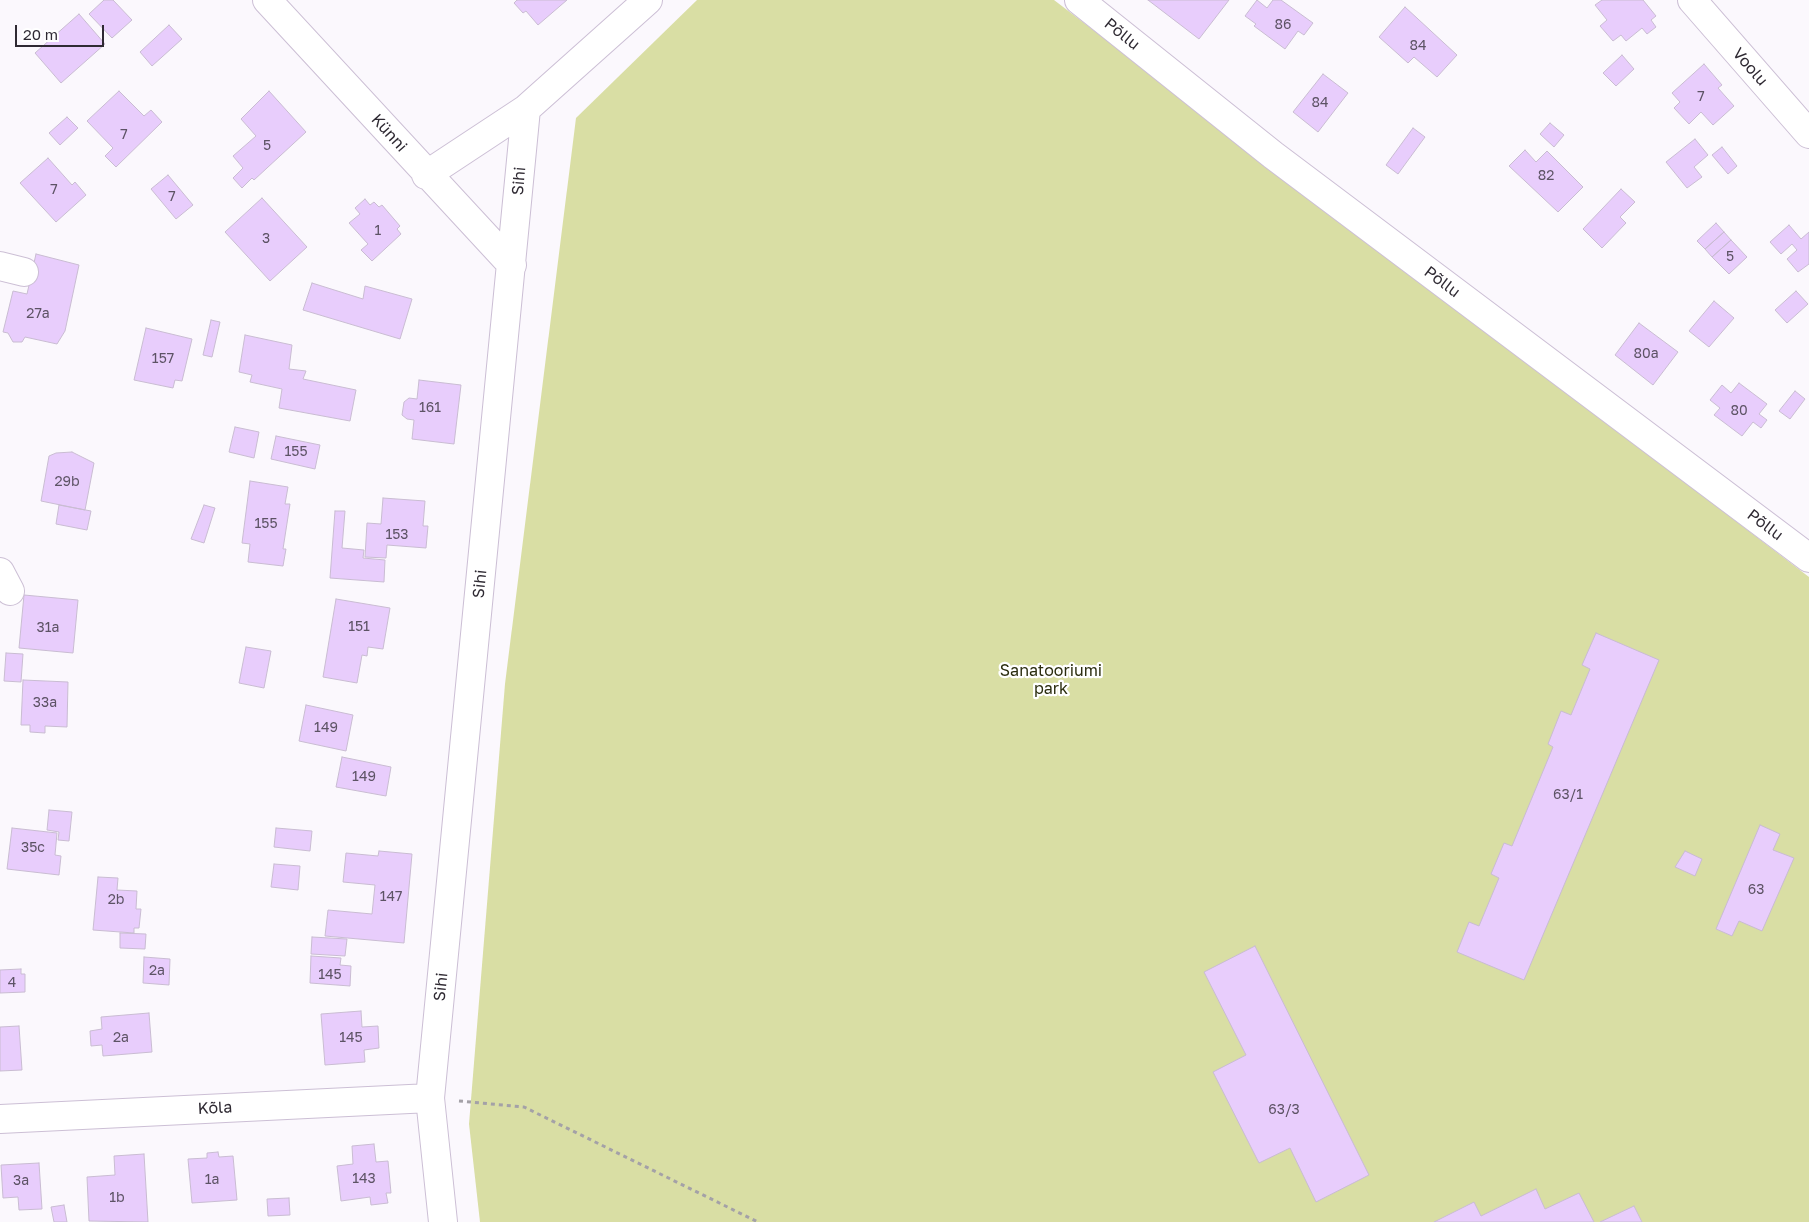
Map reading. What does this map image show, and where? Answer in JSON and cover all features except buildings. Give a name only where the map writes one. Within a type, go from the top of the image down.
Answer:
[{"type":"street","name":"Künni","points":[[267,0],[426,175],[512,265]]},
{"type":"street","points":[[426,175],[526,109],[648,0]]},
{"type":"street","name":"Põllu","points":[[1079,0],[1273,155],[1809,558]]},
{"type":"street","name":"Voolu","points":[[1692,0],[1809,134]]},
{"type":"street","name":"Sihi","points":[[443,1222],[430,1098],[526,109]]},
{"type":"street","name":"Kõla","points":[[0,1119],[430,1098]]},
{"type":"path","points":[[430,1098],[524,1107],[758,1222]]},
{"type":"green space","name":"Sanatooriumi park","points":[[697,0],[1054,0],[1809,577],[1809,1222],[480,1222],[469,1124],[505,684],[576,118]]}]
